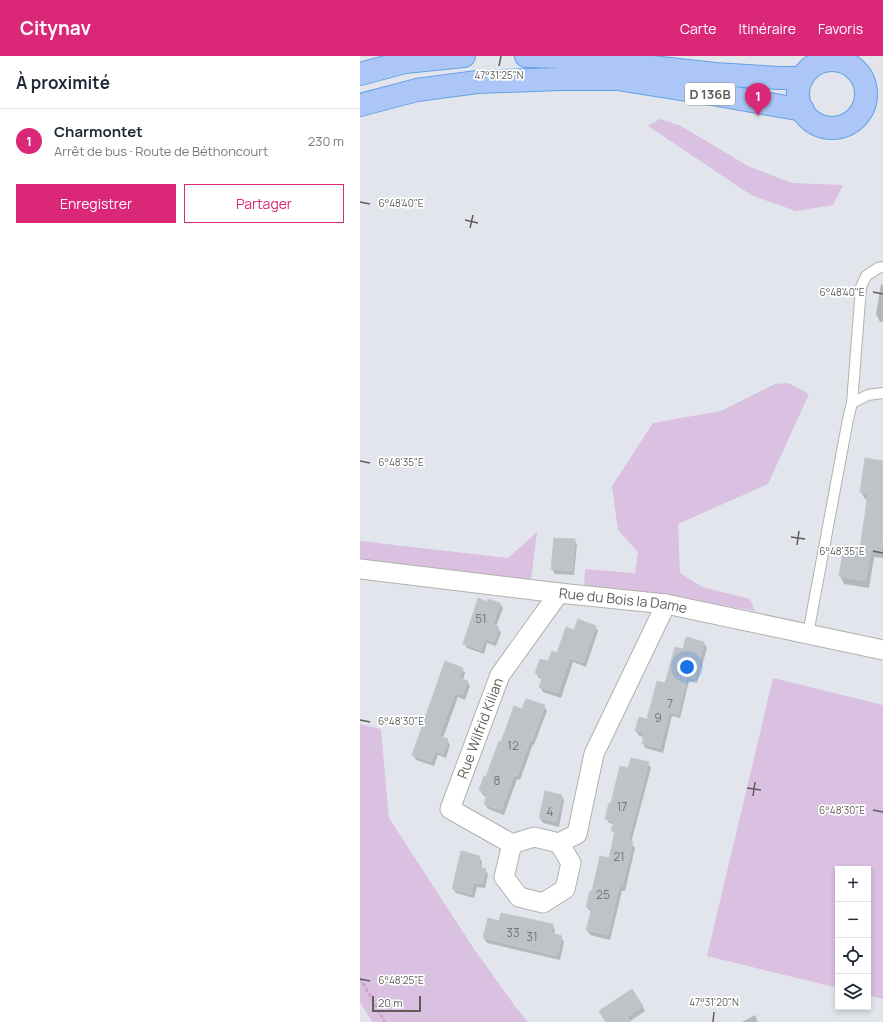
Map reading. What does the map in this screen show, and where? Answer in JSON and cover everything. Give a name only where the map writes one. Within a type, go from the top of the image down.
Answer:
[{"type":"main road","points":[[360,74],[405,62],[464,56]]},
{"type":"main road","name":"D 136B","points":[[526,56],[562,57],[715,74],[802,78]]},
{"type":"main road","points":[[838,58],[858,71],[864,81],[875,93],[865,104],[860,114],[852,122],[842,127],[830,128],[819,125],[810,119],[802,110],[798,89],[802,78],[808,69],[817,63],[838,58]]},
{"type":"main road","name":"D 136B","points":[[360,105],[417,90],[477,82],[560,79],[617,79],[802,110]]},
{"type":"street","name":"Rue du Bois la Dame","points":[[360,569],[559,593],[666,604],[883,650]]},
{"type":"street","name":"Rue Wilfrid Kilian","points":[[512,844],[450,810],[500,675],[559,593]]},
{"type":"street","points":[[559,843],[571,863],[565,889],[543,902],[519,897],[504,877],[512,844],[534,837],[559,843],[577,834],[594,754],[666,604]]},
{"type":"lane","points":[[808,634],[846,426],[852,403],[861,287],[866,276],[878,268],[883,268]]},
{"type":"lane","points":[[852,403],[868,395],[883,393]]},
{"type":"path","points":[[360,978],[385,1022]]},
{"type":"shaded area","points":[[660,119],[681,126],[748,166],[792,183],[843,185],[833,205],[796,211],[751,195],[648,126]]},
{"type":"shaded area","points":[[788,383],[809,394],[768,484],[678,524],[680,573],[702,587],[750,599],[755,611],[684,598],[584,586],[585,569],[635,573],[638,552],[618,530],[612,486],[653,423],[721,411],[775,384]]},
{"type":"shaded area","points":[[537,532],[531,580],[360,561],[360,541],[508,558]]},
{"type":"shaded area","points":[[773,678],[883,705],[883,999],[871,996],[871,866],[835,866],[835,987],[707,956]]},
{"type":"shaded area","points":[[360,724],[381,729],[389,818],[474,949],[528,1022],[372,1022],[360,1002]]},
{"type":"building","points":[[865,458],[883,461],[883,536],[881,552],[868,549],[871,550],[865,581],[839,576],[844,545],[860,548],[868,494],[860,492]]},
{"type":"building","points":[[554,538],[575,539],[572,571],[551,569]]},
{"type":"building","points":[[478,598],[487,602],[488,599],[500,603],[493,625],[499,627],[494,642],[485,639],[481,650],[463,644]]},
{"type":"building","points":[[578,619],[596,626],[583,663],[570,658],[558,693],[539,687],[543,676],[535,673],[540,659],[548,661],[552,651],[557,653],[566,627],[574,630]]},
{"type":"building","points":[[686,637],[704,642],[695,679],[687,677],[678,714],[669,712],[660,748],[642,744],[644,733],[635,731],[639,717],[647,719],[657,681],[665,683],[675,647],[683,649]]},
{"type":"building","points":[[445,661],[463,668],[459,678],[468,681],[462,695],[455,693],[439,736],[448,739],[443,754],[435,751],[431,762],[412,755]]},
{"type":"building","points":[[526,699],[545,705],[517,776],[514,775],[501,810],[484,804],[487,794],[479,790],[484,776],[486,777],[499,741],[501,742],[514,706],[522,709]]},
{"type":"building","points":[[631,758],[649,762],[628,841],[633,842],[622,887],[619,886],[608,935],[586,930],[592,908],[586,907],[590,891],[592,891],[600,856],[609,858],[615,831],[611,831],[614,821],[605,819],[609,803],[611,803],[620,766],[628,768]]},
{"type":"building","points":[[545,791],[562,795],[556,822],[539,818]]},
{"type":"building","points":[[461,851],[480,856],[478,867],[486,869],[482,884],[474,882],[471,894],[452,889]]},
{"type":"building","points":[[501,913],[553,924],[551,933],[562,936],[557,956],[483,938],[488,918],[499,921]]},
{"type":"building","points":[[632,989],[643,1006],[627,1017],[630,1022],[606,1022],[599,1011]]},
{"type":"place","name":"Charmontet","points":[[758,116]]}]
